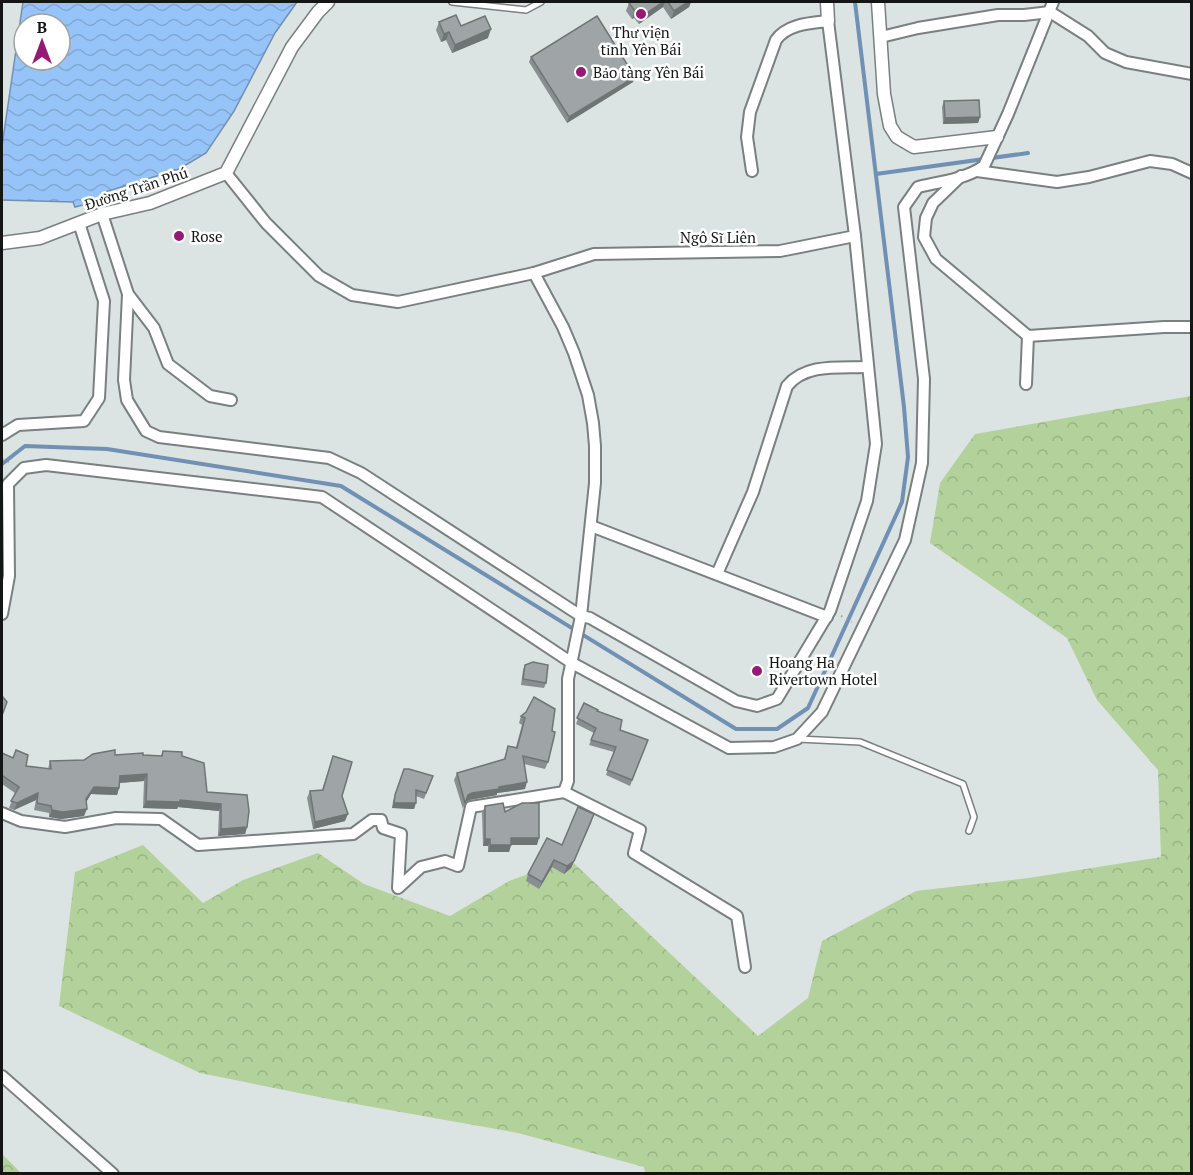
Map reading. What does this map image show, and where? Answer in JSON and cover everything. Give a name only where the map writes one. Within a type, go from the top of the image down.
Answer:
[{"type":"street","points":[[226,173],[292,47],[328,2]]},
{"type":"street","points":[[128,294],[124,380],[127,400],[146,431],[159,437],[329,458],[361,473],[580,619],[590,618],[736,701],[757,706],[777,699],[831,615],[867,501],[876,444],[855,236],[827,2]]},
{"type":"street","points":[[878,2],[884,94],[890,126],[897,137],[914,147],[996,141]]},
{"type":"street","points":[[881,37],[918,28],[998,15],[1024,15],[1051,7]]},
{"type":"street","points":[[1051,7],[1088,36],[1105,53],[1126,62],[1191,74]]},
{"type":"street","points":[[981,168],[996,141],[1051,7]]},
{"type":"street","points":[[752,171],[747,137],[750,112],[776,40],[780,33],[804,23],[828,21]]},
{"type":"street","points":[[2,614],[9,576],[8,484],[24,468],[46,465],[322,497],[573,658],[729,748],[774,747],[797,739],[822,712],[905,540],[922,463],[924,380],[904,207],[918,187],[961,176],[981,168],[1056,183],[1150,161],[1172,164],[1191,173]]},
{"type":"street","name":"Đường Trần Phú","points":[[2,243],[40,238],[102,214],[150,203],[226,173]]},
{"type":"street","name":"Ngô Sĩ Liên","points":[[226,173],[266,223],[319,276],[352,295],[398,302],[534,273],[594,254],[780,251],[855,236]]},
{"type":"street","points":[[961,176],[933,203],[926,218],[924,237],[936,259],[1028,336],[1191,327]]},
{"type":"street","points":[[102,214],[128,294],[154,328],[168,364],[210,396],[231,400]]},
{"type":"street","points":[[2,435],[18,425],[84,421],[99,398],[104,301],[79,223]]},
{"type":"street","points":[[534,273],[564,327],[588,395],[595,446],[595,483],[591,526],[580,619],[568,678],[568,781],[564,792]]},
{"type":"street","points":[[1026,384],[1028,336]]},
{"type":"street","points":[[717,574],[753,492],[787,386],[794,377],[808,371],[867,367]]},
{"type":"street","points":[[591,526],[831,615]]},
{"type":"street","points":[[2,813],[21,821],[65,826],[116,818],[161,819],[198,845],[353,834],[372,820],[381,820],[383,828],[401,834],[398,888],[420,867],[445,861],[458,866],[471,807],[564,792],[640,830],[634,853],[737,916],[745,968]]},
{"type":"street","points":[[2,1076],[113,1173]]},
{"type":"lane","points":[[452,2],[526,10],[541,2]]},
{"type":"lane","points":[[797,739],[860,742],[963,784],[974,818],[969,831]]},
{"type":"path","points":[[831,615],[860,625]]},
{"type":"green space","points":[[1191,396],[1191,1173],[645,1173],[644,1167],[518,1133],[200,1073],[59,1006],[75,872],[143,845],[203,903],[243,880],[318,853],[364,884],[450,916],[509,881],[531,873],[563,853],[758,1036],[808,998],[822,941],[916,891],[1029,878],[1161,857],[1158,770],[1097,700],[1067,638],[930,543],[940,483],[975,434]]},
{"type":"green space","points":[[2,1154],[21,1173],[2,1173]]},
{"type":"water","points":[[23,2],[297,2],[275,33],[234,111],[206,153],[179,169],[102,193],[102,200],[75,207],[73,202],[2,200],[2,146],[13,72],[72,72],[72,12],[22,12]]},
{"type":"building","points":[[663,2],[642,16],[637,9],[635,11],[629,3]]},
{"type":"building","points":[[668,2],[688,2],[674,11]]},
{"type":"building","points":[[456,15],[461,26],[485,16],[491,29],[455,45],[449,32],[444,34],[439,22]]},
{"type":"building","name":"Bảo tàng Yên Bái","points":[[597,16],[635,77],[569,117],[531,57]]},
{"type":"building","points":[[979,100],[980,117],[945,118],[944,101]]},
{"type":"building","points":[[533,662],[548,665],[546,683],[523,679],[525,665]]},
{"type":"building","points":[[2,696],[7,702],[3,713],[2,712]]},
{"type":"building","points":[[534,697],[555,709],[552,731],[555,732],[548,762],[523,756],[527,782],[472,793],[468,795],[465,803],[457,773],[505,759],[508,746],[517,748],[525,718],[521,716],[526,712]]},
{"type":"building","points":[[584,703],[597,711],[622,720],[620,730],[648,740],[632,780],[607,770],[616,747],[591,740],[596,728],[577,718]]},
{"type":"building","points":[[16,750],[28,755],[26,766],[51,769],[50,761],[84,760],[93,754],[115,750],[115,755],[143,753],[143,755],[162,756],[163,751],[182,752],[182,756],[204,763],[207,792],[247,795],[249,811],[247,827],[221,829],[221,804],[180,800],[180,802],[146,801],[147,774],[120,776],[119,788],[94,787],[86,799],[87,809],[63,812],[52,810],[51,806],[37,803],[38,793],[17,803],[11,801],[19,787],[2,776],[2,753],[13,758]]},
{"type":"building","points":[[333,756],[352,762],[342,796],[348,814],[315,822],[310,791],[323,790]]},
{"type":"building","points":[[404,769],[433,776],[426,793],[416,790],[416,803],[394,803]]},
{"type":"building","points":[[503,803],[505,812],[522,803],[539,803],[539,838],[511,838],[511,845],[490,845],[490,839],[485,839],[485,806]]},
{"type":"building","points":[[578,807],[594,814],[574,861],[567,866],[554,860],[542,882],[528,874],[547,838],[562,845]]},
{"type":"waterway","points":[[2,464],[25,446],[107,449],[341,486],[736,729],[777,729],[808,708],[902,502],[908,457],[904,407],[855,2]]},
{"type":"waterway","points":[[876,174],[1028,153]]},
{"type":"place","name":"Thư viện tỉnh Yên Bái","points":[[641,14]]},
{"type":"place","name":"Bảo tàng Yên Bái","points":[[581,72]]},
{"type":"place","name":"Rose","points":[[179,236]]},
{"type":"place","name":"Hoang Ha Rivertown Hotel","points":[[757,671]]}]
